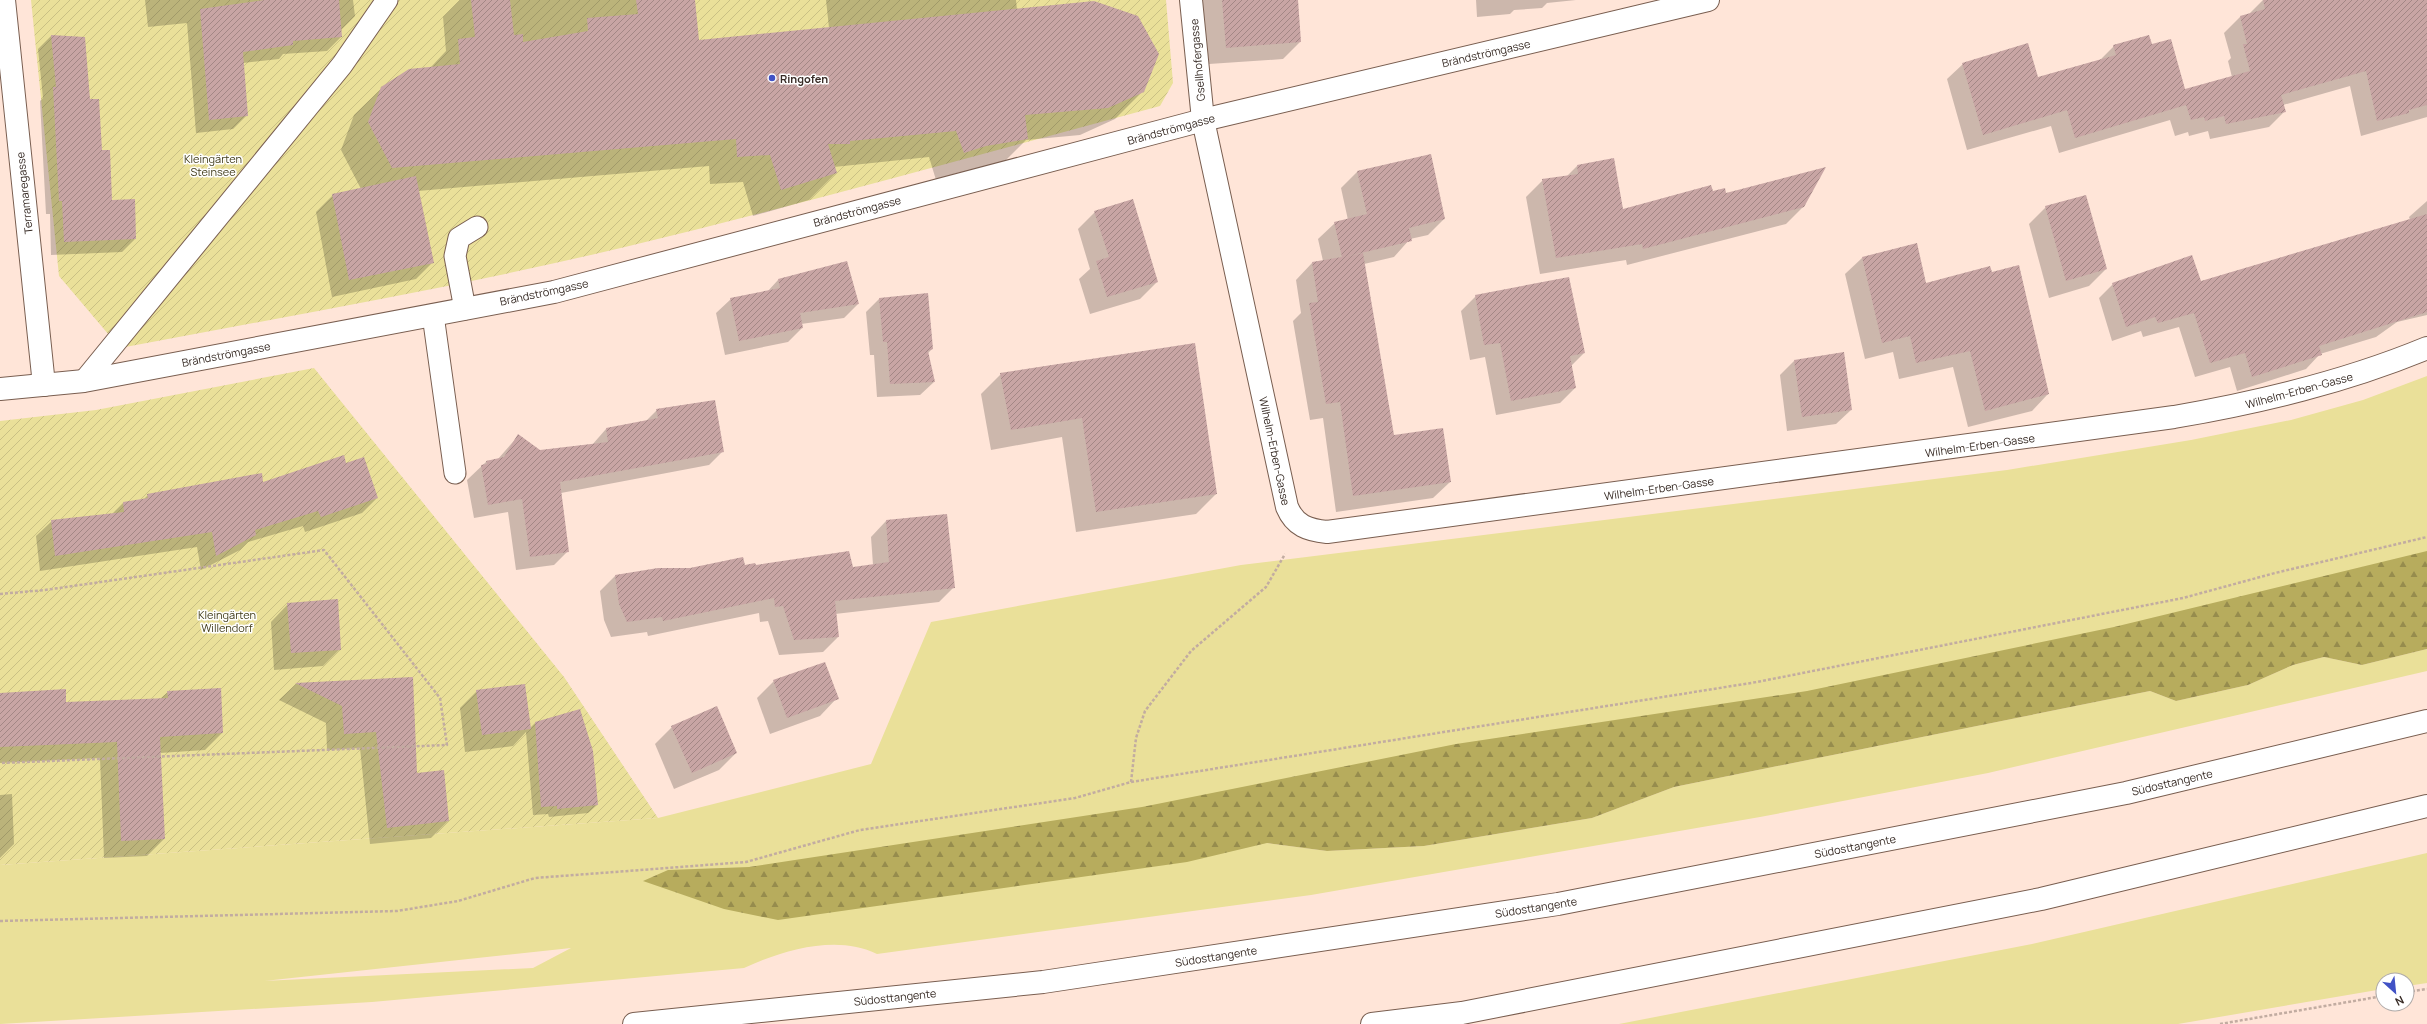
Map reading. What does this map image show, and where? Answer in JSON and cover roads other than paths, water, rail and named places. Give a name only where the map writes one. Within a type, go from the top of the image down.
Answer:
[{"type":"main road","name":"Terramaregasse","points":[[4,0],[44,385]]},
{"type":"main road","name":"Gsellhofergasse","points":[[1191,0],[1203,120]]},
{"type":"main road","name":"Brändströmgasse","points":[[0,389],[84,381],[554,292],[1203,120],[1708,0]]},
{"type":"main road","name":"Wilhelm-Erben-Gasse","points":[[1203,120],[1287,507],[1292,517],[1301,526],[1327,532],[2151,421],[2251,404],[2306,390],[2383,366],[2427,348]]},
{"type":"main road","name":"Südosttangente","points":[[634,1024],[1043,982],[1558,904],[2126,793],[2427,721]]},
{"type":"main road","points":[[1372,1024],[1462,1013],[2041,899],[2427,806]]},
{"type":"lane","points":[[84,381],[342,65],[387,0]]},
{"type":"lane","points":[[465,309],[455,256],[459,238],[477,228]]},
{"type":"lane","points":[[433,315],[455,473]]},
{"type":"place","name":"Ringofen","points":[[772,78]]},
{"type":"park label","name":"Kleingärten Steinsee","points":[[213,164]]},
{"type":"park label","name":"Kleingärten Willendorf","points":[[227,620]]}]
